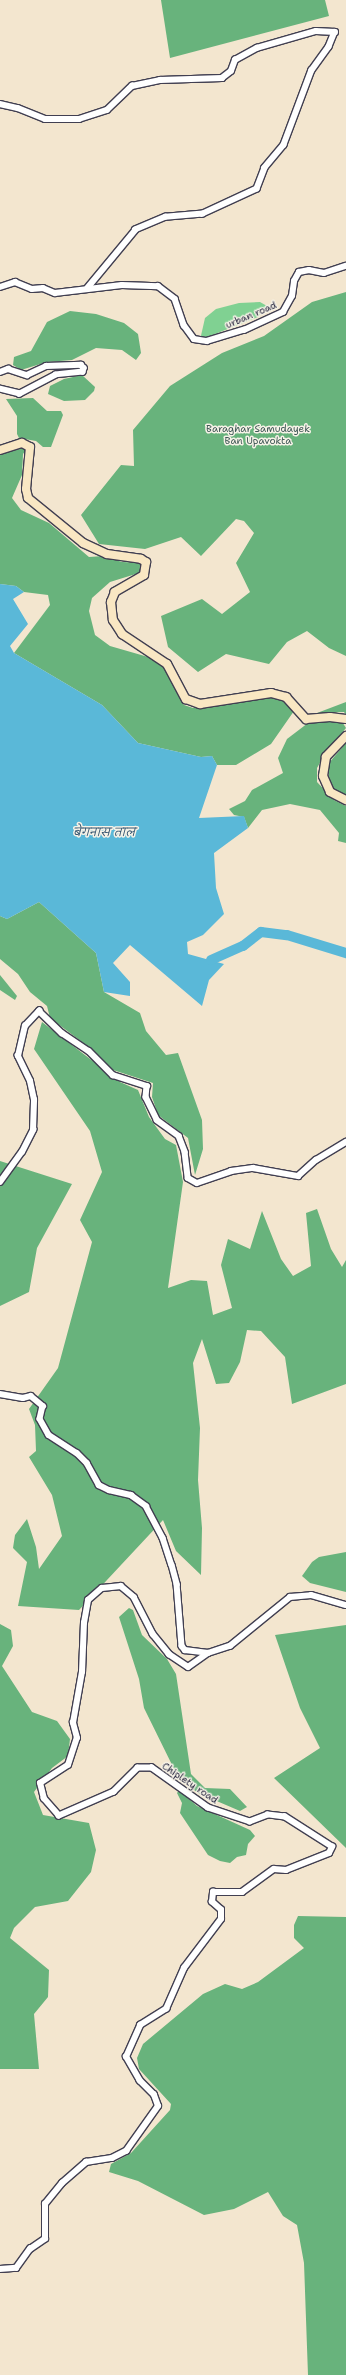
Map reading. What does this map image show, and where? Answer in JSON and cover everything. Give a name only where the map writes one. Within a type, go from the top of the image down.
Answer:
[{"type":"main road","points":[[0,450],[22,443],[30,447],[26,489],[28,498],[83,543],[107,554],[141,559],[146,562],[144,575],[115,592],[111,602],[113,620],[122,634],[167,664],[186,699],[200,704],[271,693],[286,697],[306,719],[330,717],[346,719]]},
{"type":"main road","points":[[346,736],[326,757],[323,776],[330,792],[346,800]]},
{"type":"street","points":[[0,104],[18,108],[45,119],[79,119],[107,110],[132,86],[160,80],[222,78],[231,71],[235,60],[257,48],[316,31],[335,32],[329,47],[312,70],[284,144],[265,168],[257,189],[203,214],[166,217],[136,230],[88,288]]},
{"type":"street","name":"urban road","points":[[0,287],[15,282],[32,289],[43,288],[56,293],[122,285],[158,286],[175,299],[184,325],[194,339],[206,340],[244,330],[283,312],[292,296],[294,281],[299,272],[309,270],[324,273],[346,266]]},
{"type":"street","points":[[0,372],[8,369],[27,375],[46,366],[81,365],[84,368],[83,372],[56,375],[20,394],[0,389]]},
{"type":"street","points":[[0,1182],[22,1152],[33,1130],[34,1100],[30,1081],[18,1056],[25,1026],[39,1011],[62,1033],[89,1051],[113,1075],[147,1086],[146,1097],[157,1120],[180,1136],[185,1152],[188,1178],[197,1183],[230,1171],[253,1168],[298,1176],[316,1160],[346,1142]]},
{"type":"street","points":[[0,1394],[23,1398],[31,1396],[43,1406],[40,1419],[49,1435],[77,1453],[87,1463],[99,1485],[108,1490],[131,1495],[146,1506],[163,1538],[177,1584],[182,1646],[185,1650],[208,1653]]},
{"type":"street","name":"Chiplety road","points":[[0,2269],[16,2268],[30,2249],[45,2239],[45,2204],[62,2183],[86,2162],[112,2158],[126,2151],[158,2106],[154,2095],[140,2081],[126,2057],[140,2025],[166,2009],[184,1968],[221,1919],[221,1910],[212,1902],[213,1892],[242,1892],[274,1869],[286,1870],[329,1853],[332,1847],[285,1817],[268,1815],[250,1822],[208,1808],[152,1768],[138,1768],[114,1792],[59,1816],[44,1799],[40,1783],[68,1764],[76,1738],[73,1723],[82,1672],[84,1622],[88,1600],[102,1588],[121,1586],[134,1597],[153,1634],[178,1662],[188,1667],[208,1653],[230,1646],[290,1597],[311,1595],[346,1605]]},
{"type":"green space","points":[[161,0],[325,0],[329,16],[170,58]]},
{"type":"green space","name":"Baraghar Samudayek Ban Upavokta","points":[[346,292],[346,656],[329,648],[307,631],[287,642],[269,664],[226,654],[198,672],[168,647],[161,616],[202,599],[222,614],[250,592],[236,563],[254,533],[244,521],[236,519],[201,556],[181,537],[145,549],[99,544],[81,515],[121,465],[134,466],[133,430],[170,386],[222,353],[264,336],[312,302]]},
{"type":"green space","points":[[260,302],[267,306],[258,317],[200,340],[205,318],[216,309],[239,303]]},
{"type":"green space","points":[[70,311],[96,314],[124,323],[138,334],[141,353],[136,360],[122,350],[96,348],[72,360],[47,362],[21,370],[13,365],[14,357],[31,351],[47,322]]},
{"type":"green space","points":[[82,375],[95,387],[94,391],[85,400],[64,401],[48,394],[50,386],[64,379]]},
{"type":"green space","points":[[33,398],[47,411],[61,411],[63,415],[51,447],[43,447],[36,441],[19,438],[17,434],[17,416],[6,399]]},
{"type":"green space","points":[[28,447],[23,454],[22,475],[12,498],[21,510],[49,523],[89,557],[104,556],[122,562],[145,563],[139,573],[110,582],[92,598],[89,611],[95,635],[110,646],[155,659],[165,668],[184,705],[193,708],[268,695],[287,701],[294,711],[271,744],[236,765],[217,765],[212,756],[201,757],[138,743],[102,705],[14,653],[50,605],[48,595],[24,592],[16,586],[0,584],[0,454]]},
{"type":"green space","points":[[346,702],[346,715],[344,712],[317,713]]},
{"type":"green space","points":[[341,720],[346,728],[326,752],[317,768],[317,782],[334,800],[346,806],[346,843],[338,841],[339,833],[320,810],[290,804],[262,810],[248,828],[244,817],[234,815],[229,809],[245,801],[252,790],[283,773],[278,758],[287,739],[308,723]]},
{"type":"green space","points":[[346,743],[346,799],[330,786],[328,764]]},
{"type":"green space","points":[[39,902],[96,953],[104,992],[140,1013],[146,1031],[166,1055],[178,1053],[202,1120],[203,1149],[195,1175],[188,1138],[158,1115],[152,1097],[153,1083],[110,1069],[90,1048],[50,1018],[47,1006],[30,992],[18,974],[0,959],[0,916],[7,919]]},
{"type":"green space","points":[[0,975],[17,996],[15,1000],[0,990]]},
{"type":"green space","points":[[42,1022],[120,1082],[138,1090],[149,1117],[165,1139],[176,1145],[183,1182],[168,1288],[191,1280],[207,1281],[213,1315],[232,1308],[221,1265],[228,1239],[250,1249],[262,1211],[281,1259],[293,1276],[311,1266],[306,1213],[317,1209],[331,1249],[342,1267],[346,1260],[346,1384],[292,1404],[285,1357],[261,1331],[247,1330],[240,1362],[229,1383],[216,1384],[202,1339],[193,1363],[200,1428],[198,1480],[202,1528],[201,1575],[176,1551],[163,1520],[79,1610],[18,1606],[27,1562],[13,1548],[15,1535],[27,1519],[36,1547],[39,1569],[62,1536],[52,1495],[29,1457],[36,1451],[35,1425],[29,1409],[58,1368],[92,1242],[80,1220],[102,1172],[90,1131],[34,1049]]},
{"type":"green space","points":[[0,1161],[72,1184],[37,1248],[29,1292],[0,1306]]},
{"type":"green space","points":[[346,1552],[346,1592],[310,1583],[302,1576],[312,1562],[319,1557]]},
{"type":"green space","points":[[129,1608],[133,1610],[142,1635],[167,1659],[176,1674],[191,1774],[205,1788],[230,1789],[247,1807],[240,1811],[198,1793],[178,1777],[144,1708],[139,1679],[119,1617]]},
{"type":"green space","points":[[0,1624],[11,1630],[13,1646],[2,1666],[32,1712],[57,1721],[70,1739],[68,1756],[52,1768],[34,1792],[43,1815],[89,1823],[96,1850],[91,1872],[68,1901],[35,1907],[14,1928],[10,1938],[49,1970],[48,1997],[34,2014],[39,2069],[0,2069]]},
{"type":"green space","points":[[346,1625],[346,1848],[274,1778],[320,1748],[300,1708],[275,1635]]},
{"type":"green space","points":[[179,1790],[197,1806],[250,1830],[255,1836],[248,1844],[246,1855],[237,1857],[230,1863],[220,1861],[208,1855],[180,1813],[182,1803],[177,1793]]},
{"type":"green space","points":[[298,1916],[346,1917],[346,2375],[308,2375],[304,2263],[297,2225],[283,2216],[268,2192],[234,2209],[204,2215],[138,2181],[109,2172],[111,2164],[131,2153],[170,2110],[171,2104],[139,2069],[137,2058],[143,2044],[203,1994],[225,1984],[242,1989],[258,1982],[304,1948],[294,1938],[294,1925]]},
{"type":"water","name":"बेगनास ताल","points":[[0,584],[16,586],[24,592],[13,599],[28,624],[10,646],[14,653],[102,705],[138,743],[201,757],[212,756],[217,765],[199,818],[244,816],[248,828],[214,853],[216,888],[224,914],[203,935],[187,942],[188,954],[224,964],[209,980],[202,1006],[130,945],[113,963],[130,982],[130,996],[104,992],[96,953],[39,902],[7,919],[0,916]]},
{"type":"waterway","points":[[211,960],[243,946],[261,932],[287,935],[346,953]]}]
